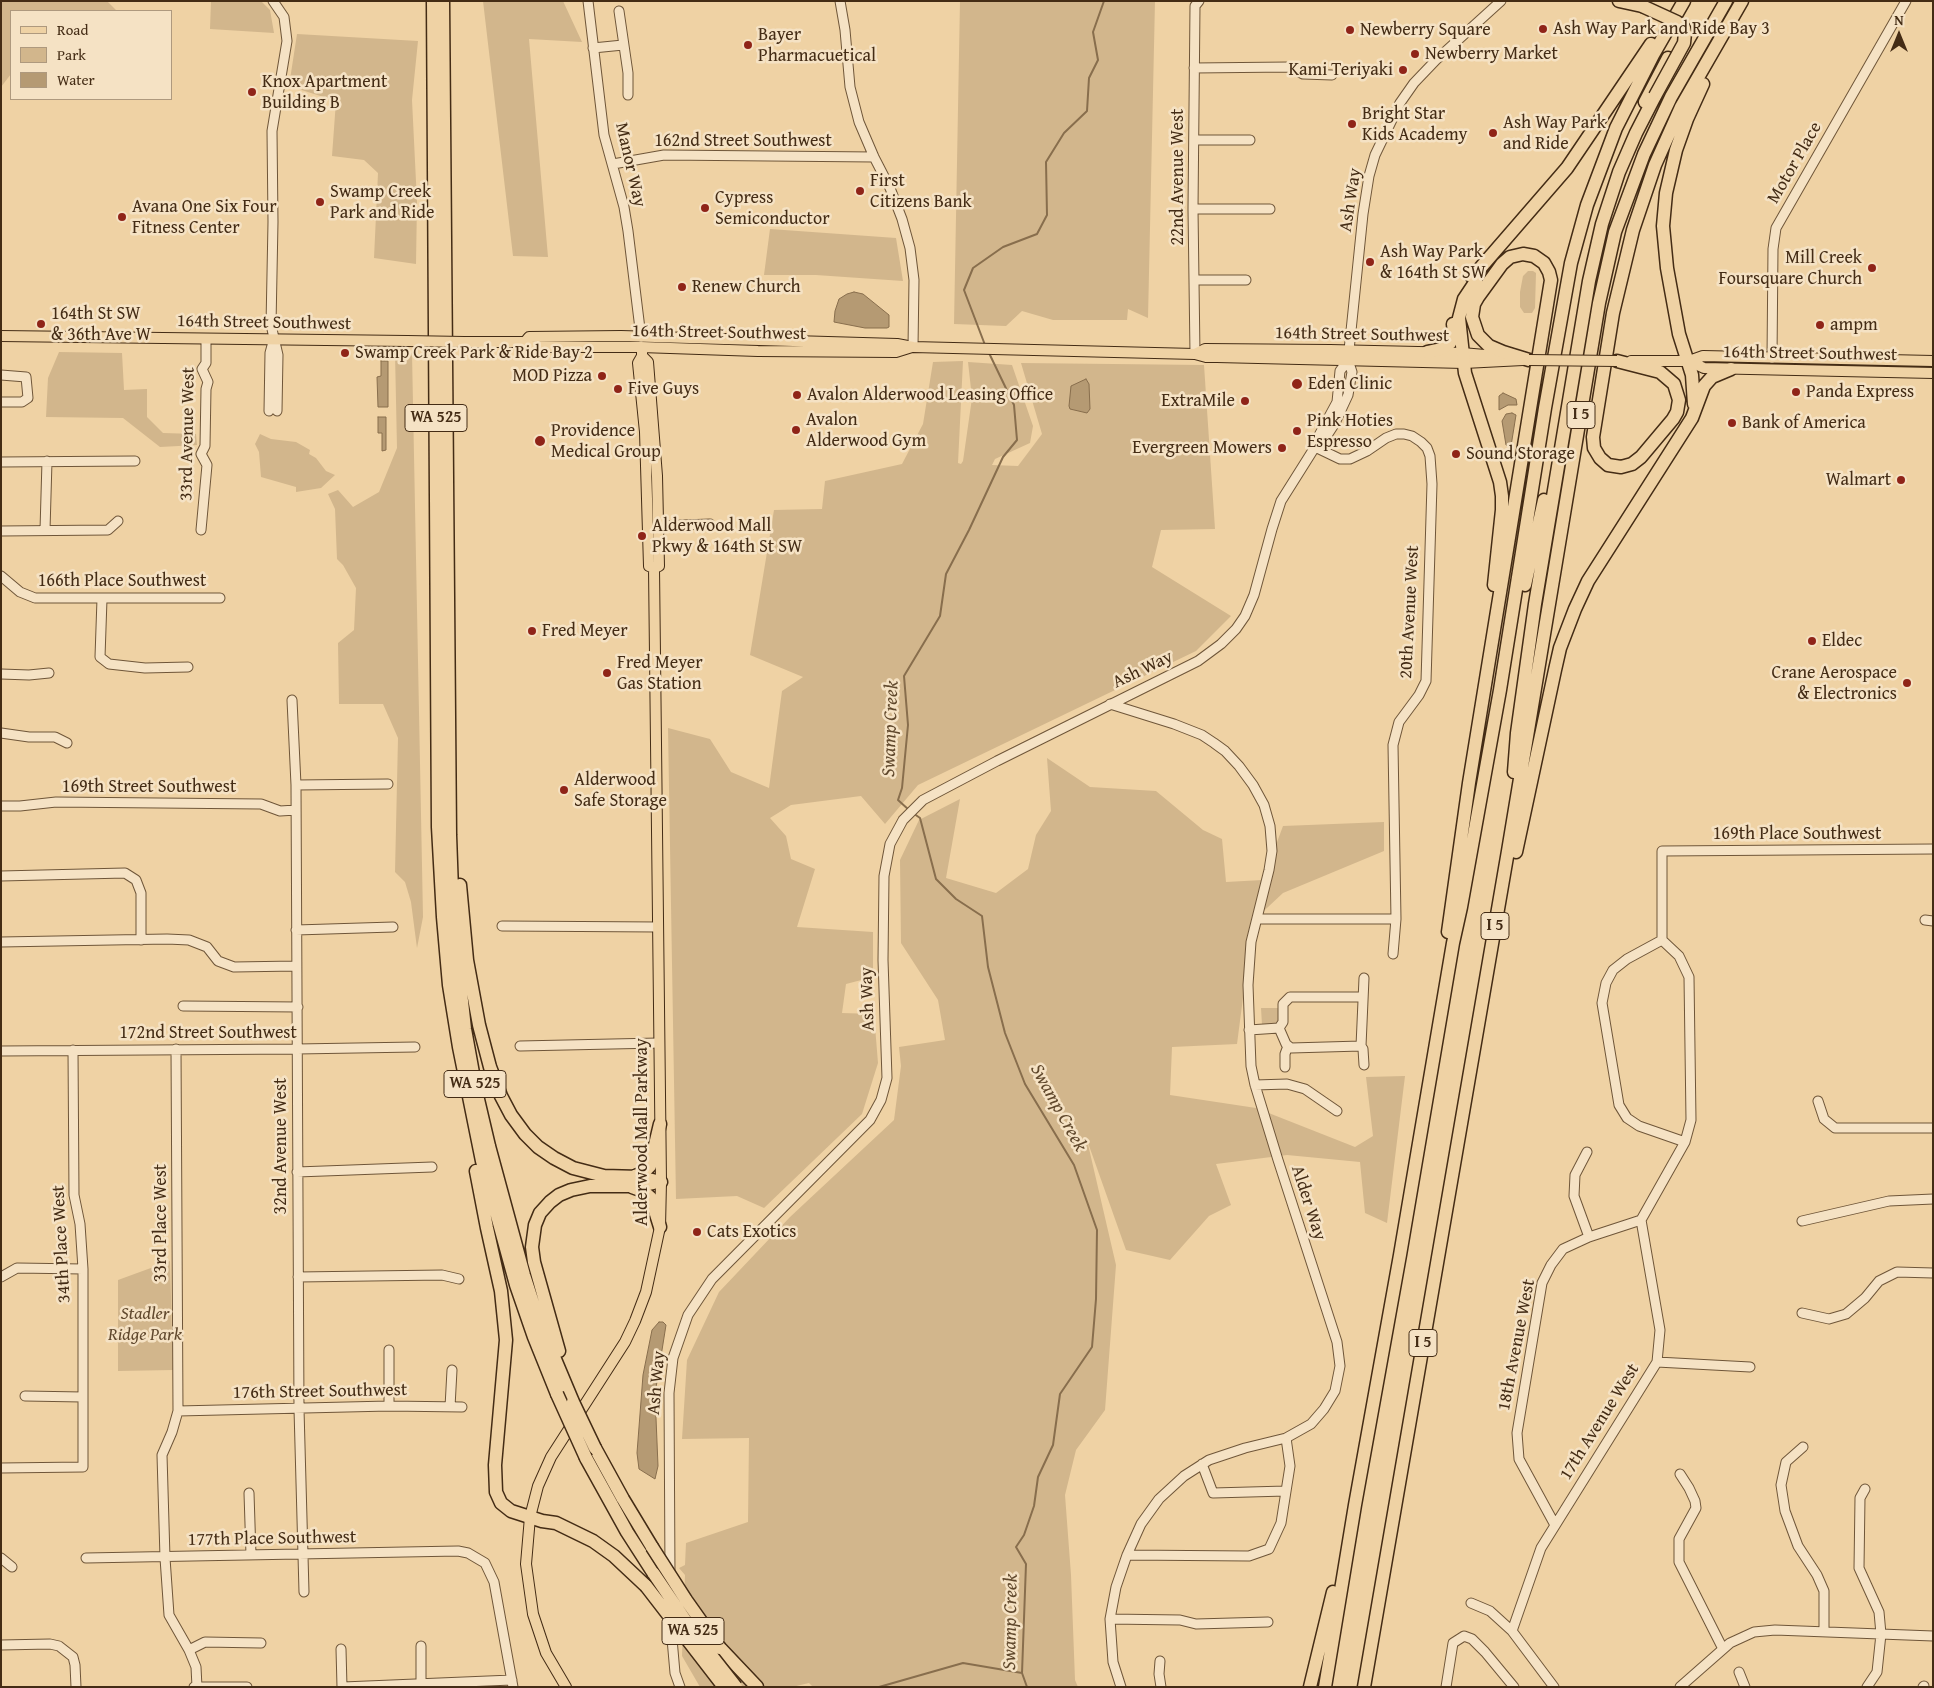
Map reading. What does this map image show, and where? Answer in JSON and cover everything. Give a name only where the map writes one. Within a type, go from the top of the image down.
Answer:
[{"type":"highway","name":"WA 525","points":[[433,1],[438,827],[446,956],[459,1047],[492,1202],[516,1285],[557,1394],[586,1458],[622,1523],[696,1636],[736,1687]]},
{"type":"highway","name":"WA 525","points":[[443,1],[451,780],[450,843],[453,918],[465,1029],[477,1095],[521,1266],[539,1321],[564,1375],[573,1402],[595,1448],[652,1547],[686,1600],[750,1687]]},
{"type":"highway","points":[[1508,851],[1517,733],[1535,604],[1589,281],[1602,224],[1619,172],[1636,133],[1685,38],[1684,28],[1671,20],[1642,6],[1619,1]]},
{"type":"highway","points":[[1427,352],[1441,349],[1450,343],[1454,334],[1454,306],[1461,289],[1579,152],[1682,1]]},
{"type":"highway","name":"I 5","points":[[1325,1687],[1452,943],[1461,907],[1500,690],[1545,408],[1578,234],[1596,177],[1616,128],[1682,1]]},
{"type":"highway","name":"I 5","points":[[1364,1687],[1600,304],[1615,232],[1644,154],[1671,97],[1726,1]]},
{"type":"highway","points":[[1617,361],[1660,372],[1674,384],[1679,400],[1677,412],[1673,419],[1641,457],[1632,464],[1621,467],[1608,465],[1600,458],[1594,448],[1593,437],[1614,313],[1633,230],[1655,165],[1681,107],[1743,1]]},
{"type":"highway","points":[[1692,418],[1694,402],[1692,375],[1679,334],[1667,268],[1663,226],[1666,193],[1676,150],[1686,119],[1743,1]]},
{"type":"highway","points":[[1500,690],[1548,487],[1594,234],[1626,143],[1676,43],[1679,33],[1678,28],[1671,20]]},
{"type":"highway","points":[[1452,943],[1448,931],[1476,736],[1551,280],[1544,263],[1534,256],[1523,254],[1510,257],[1502,264],[1478,298],[1472,317],[1478,336],[1489,346],[1529,360]]},
{"type":"highway","points":[[1476,273],[1476,281],[1464,299],[1459,318],[1463,358],[1470,392],[1500,482],[1502,496],[1502,510],[1476,736]]},
{"type":"highway","points":[[1481,1000],[1513,867],[1555,670],[1567,628],[1588,581],[1692,418],[1702,390],[1708,380],[1731,369]]},
{"type":"highway","points":[[451,780],[467,960],[479,1025],[490,1067],[501,1096],[511,1116],[525,1134],[538,1147],[554,1158],[573,1168],[589,1173],[631,1182],[643,1191],[650,1198],[660,1227]]},
{"type":"highway","points":[[459,1047],[455,1057],[487,1228],[501,1291],[504,1317],[505,1362],[495,1465],[496,1492],[501,1503],[511,1511],[556,1523],[593,1541],[614,1556],[646,1586],[724,1687]]},
{"type":"highway","points":[[631,1182],[650,1166],[660,1124]]},
{"type":"highway","points":[[564,1375],[534,1262],[532,1241],[534,1225],[540,1213],[550,1202],[571,1190],[631,1182],[661,1182]]},
{"type":"highway","points":[[1310,1687],[1355,1505]]},
{"type":"highway","points":[[720,1648],[757,1687]]},
{"type":"main road","name":"164th Street Southwest","points":[[1,336],[464,342],[526,342],[529,337],[641,347],[897,344],[913,347],[1195,354],[1211,357],[1427,352],[1463,358]]},
{"type":"main road","name":"Alderwood Mall Parkway","points":[[641,347],[648,362],[654,432],[659,566],[654,568]]},
{"type":"main road","name":"Alderwood Mall Parkway","points":[[641,347],[638,363],[646,432],[649,566],[654,568]]},
{"type":"main road","name":"164th Street Southwest","points":[[1348,355],[1617,361],[1688,361],[1703,356],[1933,361]]},
{"type":"main road","name":"164th Street Southwest","points":[[1688,361],[1704,368],[1933,373]]},
{"type":"main road","name":"Alderwood Mall Parkway","points":[[566,1687],[546,1653],[533,1614],[526,1564],[530,1517],[538,1486],[551,1457],[625,1342],[635,1321],[650,1275],[660,1227],[654,568]]},
{"type":"street","points":[[273,1],[284,18],[287,40],[272,131],[273,240],[270,318],[274,340],[270,353],[273,411]]},
{"type":"street","name":"Manor Way","points":[[588,1],[604,135],[628,231],[641,347]]},
{"type":"street","points":[[840,1],[845,30],[850,87],[859,122],[890,188],[910,248],[914,280],[913,347]]},
{"type":"street","name":"22nd Avenue West","points":[[1195,354],[1194,68],[1195,6],[1199,1]]},
{"type":"street","name":"Ash Way","points":[[680,1687],[675,1673],[670,1620],[669,1393],[673,1358],[688,1315],[712,1279],[870,1120],[881,1100],[887,1078],[883,960],[884,876],[890,844],[911,811],[931,795],[1198,661],[1221,644],[1245,616],[1254,595],[1281,501],[1315,446],[1337,402],[1340,371],[1348,355],[1363,214],[1369,176],[1375,155],[1400,103],[1414,83],[1436,60],[1501,1]]},
{"type":"street","name":"Motor Place","points":[[1772,358],[1773,249],[1776,228],[1906,1]]},
{"type":"street","points":[[619,11],[628,73],[628,95]]},
{"type":"street","points":[[593,48],[623,45]]},
{"type":"street","points":[[1194,68],[1289,67],[1303,74],[1332,75]]},
{"type":"street","points":[[1194,140],[1250,140]]},
{"type":"street","name":"162nd Street Southwest","points":[[612,164],[664,155],[874,157]]},
{"type":"street","points":[[1193,208],[1270,209]]},
{"type":"street","points":[[1194,280],[1246,280]]},
{"type":"street","name":"33rd Avenue West","points":[[201,530],[207,465],[201,454],[205,446],[206,390],[208,382],[202,369],[206,363],[206,339]]},
{"type":"street","points":[[1,375],[26,377],[28,398],[22,402],[1,402]]},
{"type":"street","name":"20th Avenue West","points":[[1315,446],[1340,459],[1350,459],[1368,451],[1386,438],[1396,434],[1404,434],[1412,436],[1421,442],[1427,448],[1430,456],[1432,484],[1426,681],[1419,695],[1398,722],[1393,745],[1396,919],[1393,954]]},
{"type":"street","points":[[46,461],[46,530]]},
{"type":"street","points":[[1,462],[135,461]]},
{"type":"street","points":[[1,531],[108,530],[118,521]]},
{"type":"street","points":[[658,526],[710,524]]},
{"type":"street","name":"166th Place Southwest","points":[[1,576],[20,592],[35,598],[220,598]]},
{"type":"street","points":[[102,599],[100,657],[109,664],[144,668],[188,667]]},
{"type":"street","points":[[1,674],[29,675],[49,672]]},
{"type":"street","name":"32nd Avenue West","points":[[292,700],[296,785],[299,1409],[304,1592]]},
{"type":"street","name":"Alder Way","points":[[1110,704],[1202,735],[1225,750],[1253,785],[1264,805],[1272,838],[1269,870],[1251,942],[1248,985],[1251,1066],[1255,1085],[1305,1246],[1337,1342],[1340,1366],[1335,1391],[1324,1409],[1311,1424],[1286,1438],[1245,1448],[1202,1464],[1184,1476],[1159,1499],[1141,1524],[1116,1587],[1110,1619],[1113,1662],[1121,1687]]},
{"type":"street","points":[[1,733],[55,738],[67,743]]},
{"type":"street","points":[[296,785],[388,784]]},
{"type":"street","name":"169th Street Southwest","points":[[1,806],[56,802],[261,804],[280,811],[296,810]]},
{"type":"street","name":"169th Place Southwest","points":[[1662,940],[1662,851],[1933,849]]},
{"type":"street","points":[[1,876],[125,873],[136,880],[141,893],[141,940]]},
{"type":"street","points":[[1257,918],[1396,919]]},
{"type":"street","points":[[502,926],[658,927]]},
{"type":"street","points":[[296,930],[393,927]]},
{"type":"street","points":[[1,942],[189,940],[207,947],[218,961],[234,967],[296,966]]},
{"type":"street","points":[[1641,1220],[1685,1142],[1691,1120],[1690,976],[1679,956],[1662,940],[1627,959],[1613,970],[1606,983],[1602,1003],[1619,1105],[1627,1118],[1639,1126],[1685,1142]]},
{"type":"street","points":[[1364,978],[1362,997],[1364,1065]]},
{"type":"street","points":[[1279,1028],[1283,1022],[1283,1004],[1290,998],[1362,997]]},
{"type":"street","points":[[183,1006],[298,1007]]},
{"type":"street","points":[[1249,1030],[1279,1028]]},
{"type":"street","points":[[1279,1028],[1288,1046],[1291,1048],[1362,1046]]},
{"type":"street","points":[[520,1046],[658,1043]]},
{"type":"street","points":[[1285,1067],[1285,1054],[1288,1046]]},
{"type":"street","name":"172nd Street Southwest","points":[[1,1051],[297,1050],[415,1047]]},
{"type":"street","name":"34th Place West","points":[[1,1468],[83,1467],[82,1269],[80,1224],[74,1195],[73,1050]]},
{"type":"street","name":"33rd Place West","points":[[176,1050],[178,1411],[172,1432],[162,1455],[165,1558],[169,1615],[189,1650],[196,1667],[196,1687]]},
{"type":"street","points":[[1255,1085],[1287,1084],[1305,1089],[1337,1111]]},
{"type":"street","points":[[1818,1101],[1824,1119],[1835,1128],[1933,1128]]},
{"type":"street","points":[[1587,1152],[1575,1175],[1574,1196],[1589,1237]]},
{"type":"street","points":[[297,1172],[432,1167]]},
{"type":"street","points":[[1802,1221],[1889,1201],[1933,1199]]},
{"type":"street","name":"18th Avenue West","points":[[1555,1525],[1519,1459],[1517,1433],[1542,1283],[1551,1265],[1563,1249],[1589,1237],[1641,1220]]},
{"type":"street","name":"17th Avenue West","points":[[1512,1631],[1541,1548],[1657,1362],[1660,1330],[1641,1220]]},
{"type":"street","points":[[1,1277],[17,1268],[82,1269]]},
{"type":"street","points":[[1802,1313],[1829,1319],[1846,1314],[1879,1281],[1897,1272],[1933,1273]]},
{"type":"street","points":[[298,1277],[442,1276],[460,1279]]},
{"type":"street","points":[[389,1350],[389,1406]]},
{"type":"street","points":[[1657,1362],[1750,1367]]},
{"type":"street","points":[[450,1407],[452,1370]]},
{"type":"street","points":[[26,1396],[82,1398]]},
{"type":"street","name":"176th Street Southwest","points":[[178,1411],[389,1406],[462,1407]]},
{"type":"street","points":[[1127,1556],[1249,1556],[1269,1549],[1281,1523],[1290,1466],[1286,1438]]},
{"type":"street","points":[[1803,1447],[1786,1462],[1781,1485],[1785,1511],[1798,1546],[1817,1575],[1824,1591],[1824,1632]]},
{"type":"street","points":[[1202,1464],[1214,1493],[1286,1491]]},
{"type":"street","points":[[1680,1474],[1689,1488],[1696,1508],[1679,1539],[1679,1562],[1723,1648]]},
{"type":"street","points":[[1865,1489],[1860,1498],[1859,1568],[1879,1612],[1881,1634],[1877,1672],[1867,1687]]},
{"type":"street","points":[[249,1493],[251,1555]]},
{"type":"street","name":"177th Place Southwest","points":[[86,1558],[468,1553],[485,1563],[490,1572],[500,1608],[513,1683]]},
{"type":"street","points":[[1,1558],[12,1567]]},
{"type":"street","points":[[1471,1603],[1490,1610],[1512,1631],[1554,1687]]},
{"type":"street","points":[[1110,1619],[1180,1620],[1196,1624],[1268,1622]]},
{"type":"street","points":[[1680,1687],[1723,1648],[1738,1638],[1754,1632],[1775,1630],[1933,1636]]},
{"type":"street","points":[[1446,1687],[1453,1643],[1464,1636],[1472,1639],[1485,1652],[1514,1687]]},
{"type":"street","points":[[189,1650],[205,1642],[261,1643]]},
{"type":"street","points":[[1,1645],[50,1644],[59,1646],[73,1657],[76,1687]]},
{"type":"street","points":[[421,1646],[421,1685]]},
{"type":"street","points":[[341,1649],[343,1687],[513,1683]]},
{"type":"street","points":[[1160,1661],[1161,1687]]},
{"type":"street","points":[[1739,1672],[1745,1687]]},
{"type":"street","points":[[196,1687],[246,1687]]},
{"type":"green space","points":[[1,1],[107,1],[116,10],[10,10],[10,75],[1,87]]},
{"type":"green space","points":[[211,1],[261,1],[270,10],[274,33],[210,29]]},
{"type":"green space","points":[[483,1],[563,1],[582,42],[529,39],[548,257],[513,256]]},
{"type":"green space","points":[[960,1],[1155,1],[1148,318],[1128,309],[1127,320],[1053,320],[1022,311],[1006,326],[954,324]]},
{"type":"green space","points":[[297,34],[418,41],[412,100],[417,202],[416,264],[374,258],[378,173],[364,160],[332,156],[336,101],[289,86]]},
{"type":"green space","points":[[770,229],[896,238],[903,281],[816,275],[764,275]]},
{"type":"green space","points":[[1528,271],[1536,273],[1535,308],[1532,313],[1524,313],[1520,307],[1520,292],[1523,276]]},
{"type":"green space","points":[[59,352],[122,353],[124,390],[147,389],[147,417],[163,433],[196,434],[197,445],[160,447],[123,418],[46,417],[48,378]]},
{"type":"green space","points":[[395,353],[412,353],[423,917],[417,948],[411,902],[405,882],[395,872],[398,738],[383,704],[339,704],[338,643],[354,630],[356,588],[343,565],[337,559],[335,509],[328,494],[338,490],[353,507],[379,492],[397,448]]},
{"type":"green space","points":[[963,361],[958,463],[961,464],[963,461],[972,398],[968,362],[1012,365],[1033,426],[1030,443],[995,459],[992,465],[1018,466],[1042,434],[1021,363],[1204,365],[1215,529],[1161,530],[1152,567],[1231,616],[1196,651],[918,785],[885,824],[861,796],[791,805],[770,818],[786,836],[791,859],[815,869],[797,927],[873,932],[873,977],[846,984],[842,1013],[874,1014],[878,1063],[862,1114],[764,1208],[737,1196],[676,1199],[668,728],[710,739],[731,772],[769,788],[782,691],[803,677],[750,655],[774,510],[822,509],[825,481],[902,464],[923,424],[933,362]]},
{"type":"green space","points":[[260,434],[271,439],[296,442],[310,450],[309,454],[316,458],[326,471],[335,475],[321,488],[296,492],[296,487],[261,477],[259,452],[255,444]]},
{"type":"green space","name":"Swamp Creek","points":[[1047,758],[1090,787],[1156,791],[1203,830],[1222,839],[1226,882],[1263,880],[1283,826],[1384,822],[1384,851],[1283,893],[1253,921],[1237,1044],[1172,1047],[1170,1095],[1256,1108],[1355,1147],[1373,1136],[1366,1077],[1405,1076],[1387,1223],[1365,1213],[1360,1162],[1287,1155],[1216,1164],[1231,1205],[1209,1216],[1170,1260],[1126,1250],[1087,1140],[1116,1265],[1105,1410],[1076,1450],[1065,1495],[1071,1575],[1075,1680],[1078,1687],[813,1687],[809,1683],[792,1687],[700,1687],[682,1656],[685,1575],[679,1568],[685,1565],[686,1543],[748,1522],[749,1438],[682,1439],[687,1360],[719,1292],[790,1217],[894,1120],[901,1066],[899,1047],[945,1040],[938,1000],[901,943],[900,860],[919,820],[960,799],[946,878],[996,893],[1028,869],[1036,835],[1051,811]]},
{"type":"green space","points":[[1261,1008],[1280,1008],[1278,1023],[1262,1025]]},
{"type":"green space","name":"Stadler Ridge Park","points":[[170,1261],[173,1370],[118,1371],[118,1280]]},
{"type":"water","points":[[854,292],[863,294],[889,315],[889,327],[865,328],[834,322],[839,299]]},
{"type":"water","points":[[381,361],[388,361],[388,407],[378,407],[377,377],[381,376]]},
{"type":"water","points":[[1086,379],[1089,384],[1090,409],[1087,413],[1070,409],[1069,406],[1071,386]]},
{"type":"water","points":[[1503,393],[1516,399],[1517,405],[1508,405],[1499,410],[1499,396]]},
{"type":"water","points":[[1512,413],[1516,415],[1511,446],[1508,446],[1506,445],[1502,421],[1506,414]]},
{"type":"water","points":[[378,417],[386,417],[386,450],[382,451],[382,433],[378,433]]},
{"type":"water","points":[[659,1322],[663,1322],[666,1325],[655,1394],[658,1466],[655,1479],[639,1469],[637,1453],[643,1375],[652,1330]]},
{"type":"waterway","name":"Swamp Creek","points":[[985,345],[964,290],[973,268],[1003,247],[1037,234],[1047,215],[1046,162],[1064,133],[1087,111],[1089,78],[1098,60],[1093,32],[1104,1]]},
{"type":"waterway","name":"Swamp Creek","points":[[909,810],[898,800],[902,788],[908,725],[904,676],[940,616],[946,574],[1003,457],[1017,440],[1014,405],[989,353]]},
{"type":"waterway","name":"Swamp Creek","points":[[913,813],[920,818],[936,879],[956,899],[982,916],[988,967],[1005,1033],[1025,1084],[1074,1165],[1097,1230],[1096,1299],[1092,1347],[1060,1394],[1053,1445],[1038,1477],[1034,1506],[1024,1535],[1016,1547],[1026,1564],[1022,1673],[1027,1687]]},
{"type":"waterway","points":[[879,1687],[963,1663],[1022,1673]]},
{"type":"place","name":"Ash Way Park and Ride Bay 3","points":[[1543,29]]},
{"type":"place","name":"Newberry Square","points":[[1350,30]]},
{"type":"place","name":"Bayer Pharmacuetical","points":[[748,45]]},
{"type":"place","name":"Newberry Market","points":[[1415,54]]},
{"type":"place","name":"Kami Teriyaki","points":[[1403,70]]},
{"type":"place","name":"Knox Apartment Building B","points":[[252,92]]},
{"type":"place","name":"Bright Star Kids Academy","points":[[1352,124]]},
{"type":"place","name":"Ash Way Park and Ride","points":[[1493,133]]},
{"type":"place","name":"First Citizens Bank","points":[[860,191]]},
{"type":"place","name":"Swamp Creek Park and Ride","points":[[320,202]]},
{"type":"place","name":"Cypress Semiconductor","points":[[705,208]]},
{"type":"place","name":"Avana One Six Four Fitness Center","points":[[122,217]]},
{"type":"place","name":"Ash Way Park & 164th St SW","points":[[1370,262]]},
{"type":"place","name":"Mill Creek Foursquare Church","points":[[1872,268]]},
{"type":"place","name":"Renew Church","points":[[682,287]]},
{"type":"place","name":"164th St SW & 36th Ave W","points":[[41,324]]},
{"type":"place","name":"ampm","points":[[1820,325]]},
{"type":"place","name":"Swamp Creek Park & Ride Bay 2","points":[[345,353]]},
{"type":"place","name":"MOD Pizza","points":[[602,376]]},
{"type":"place","name":"Eden Clinic","points":[[1297,384]]},
{"type":"place","name":"Five Guys","points":[[618,389]]},
{"type":"place","name":"Panda Express","points":[[1796,392]]},
{"type":"place","name":"Avalon Alderwood Leasing Office","points":[[797,395]]},
{"type":"place","name":"ExtraMile","points":[[1245,401]]},
{"type":"place","name":"Bank of America","points":[[1732,423]]},
{"type":"place","name":"Avalon Alderwood Gym","points":[[796,430]]},
{"type":"place","name":"Pink Hoties Espresso","points":[[1297,431]]},
{"type":"place","name":"Providence Medical Group","points":[[540,441]]},
{"type":"place","name":"Evergreen Mowers","points":[[1282,448]]},
{"type":"place","name":"Sound Storage","points":[[1456,454]]},
{"type":"place","name":"Walmart","points":[[1901,480]]},
{"type":"place","name":"Alderwood Mall Pkwy & 164th St SW","points":[[642,536]]},
{"type":"place","name":"Fred Meyer","points":[[532,631]]},
{"type":"place","name":"Eldec","points":[[1812,641]]},
{"type":"place","name":"Fred Meyer Gas Station","points":[[607,673]]},
{"type":"place","name":"Crane Aerospace & Electronics","points":[[1907,683]]},
{"type":"place","name":"Alderwood Safe Storage","points":[[564,790]]},
{"type":"place","name":"Cats Exotics","points":[[697,1232]]}]
